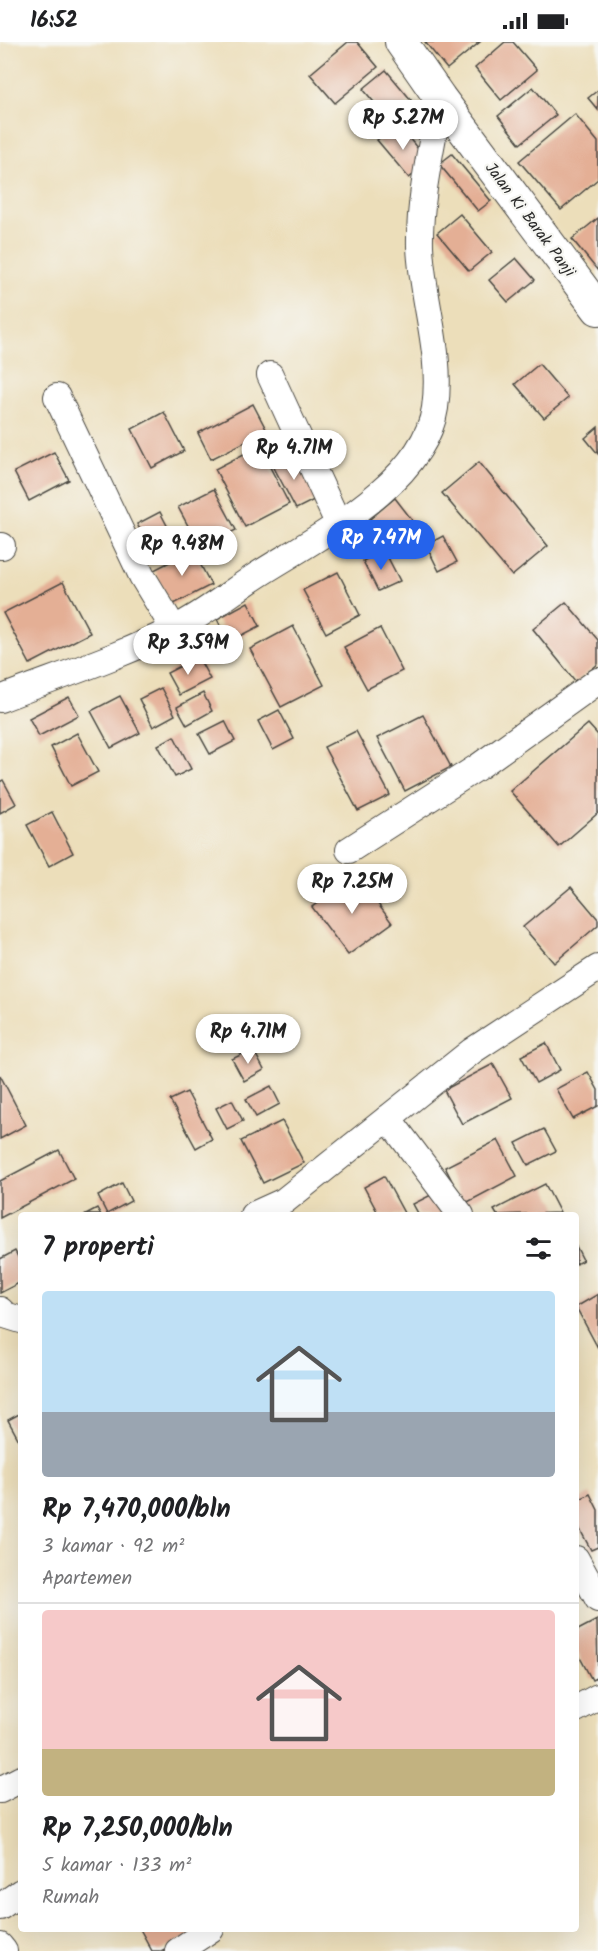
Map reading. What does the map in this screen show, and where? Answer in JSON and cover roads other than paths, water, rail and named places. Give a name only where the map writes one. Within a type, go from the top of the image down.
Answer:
[{"type":"street","name":"Jalan Ki Barak Panji","points":[[401,42],[440,98],[598,309]]},
{"type":"street","points":[[0,699],[104,661],[174,629],[372,499],[412,460],[429,436],[435,407],[437,364],[420,247],[422,211],[440,98]]},
{"type":"street","points":[[270,375],[338,523]]},
{"type":"street","points":[[57,397],[142,576],[174,629]]},
{"type":"street","points":[[349,850],[478,767],[598,681]]},
{"type":"street","points":[[268,1212],[288,1208],[388,1118],[472,1051],[598,968]]},
{"type":"street","points":[[388,1118],[459,1212]]},
{"type":"street","points":[[0,1310],[5,1316],[18,1319]]},
{"type":"street","points":[[579,1564],[598,1599]]},
{"type":"street","points":[[579,1707],[598,1697]]},
{"type":"street","points":[[0,1790],[18,1781]]},
{"type":"street","points":[[0,1907],[18,1894]]},
{"type":"street","points":[[178,1951],[206,1932]]},
{"type":"street","points":[[0,1946],[4,1951]]}]
